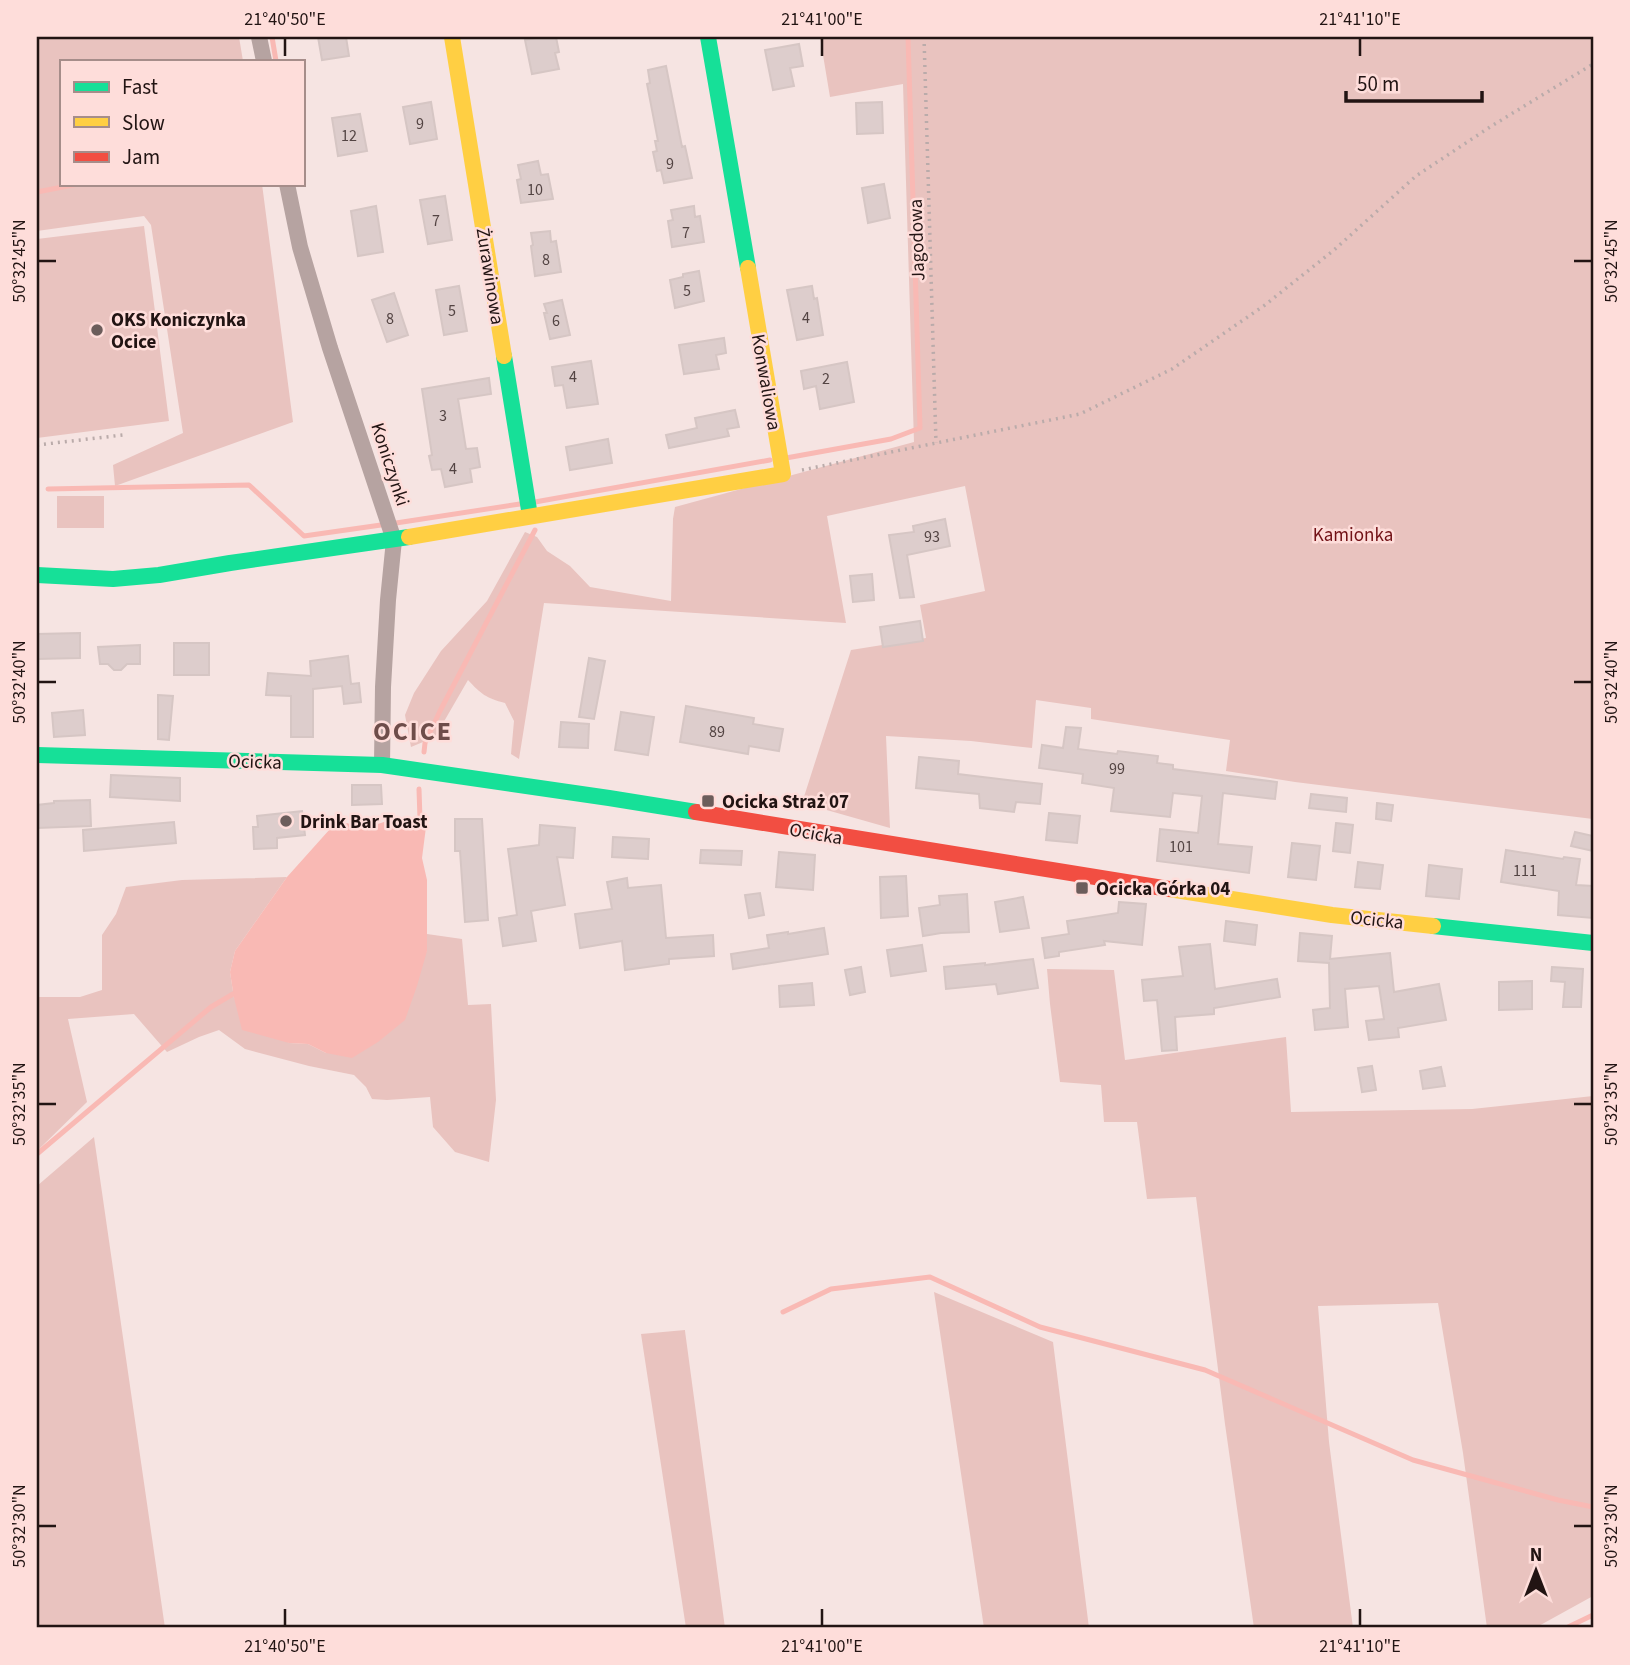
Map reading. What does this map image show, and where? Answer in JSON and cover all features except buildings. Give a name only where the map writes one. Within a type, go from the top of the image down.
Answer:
[{"type":"street","points":[[259,37],[264,60]]},
{"type":"street","name":"Żurawinowa","points":[[452,37],[530,516]]},
{"type":"street","name":"Konwaliowa","points":[[708,37],[783,474]]},
{"type":"street","name":"Koniczynki","points":[[287,186],[300,247],[330,348],[394,540],[383,687],[382,765]]},
{"type":"street","points":[[37,575],[113,579],[159,575],[394,540],[783,474]]},
{"type":"street","name":"Ocicka","points":[[37,755],[382,765],[621,800],[1332,915],[1593,943]]},
{"type":"path","name":"Jagodowa","points":[[924,37],[936,443]]},
{"type":"path","points":[[783,474],[1080,414],[1172,369],[1265,305],[1324,258],[1416,176],[1593,64]]},
{"type":"path","points":[[37,446],[123,435]]},
{"type":"green space","points":[[37,37],[239,37],[243,60],[60,60],[60,186],[262,186],[293,422],[115,486],[113,465],[183,433],[151,225],[144,216],[37,231]]},
{"type":"green space","name":"Kamionka","points":[[820,37],[1593,37],[1593,819],[1226,771],[1230,740],[1091,719],[1091,708],[1036,700],[1032,748],[886,736],[890,828],[802,803],[851,650],[926,638],[920,605],[985,591],[965,486],[827,516],[846,623],[544,603],[519,759],[511,754],[514,721],[505,703],[484,695],[468,680],[435,737],[411,747],[405,715],[414,693],[441,651],[487,601],[525,532],[537,537],[547,551],[570,566],[590,587],[671,601],[675,507],[914,442],[903,84],[830,97]]},
{"type":"green space","name":"OKS Koniczynka Ocice","points":[[144,226],[169,421],[37,438],[37,239]]},
{"type":"green space","points":[[57,496],[104,496],[104,528],[57,528]]},
{"type":"green space","points":[[287,877],[235,951],[230,972],[234,998],[289,1043],[308,1044],[326,1053],[427,951],[427,934],[462,939],[468,1005],[491,1004],[496,1100],[489,1162],[455,1152],[433,1127],[430,1097],[372,1099],[366,1087],[354,1075],[245,1049],[219,1030],[167,1052],[134,1014],[68,1019],[87,1102],[37,1151],[37,997],[80,997],[102,990],[102,935],[116,914],[126,887],[182,880]]},
{"type":"green space","points":[[1047,969],[1114,970],[1125,1060],[1286,1037],[1291,1112],[1472,1109],[1593,1096],[1593,1596],[1535,1628],[1487,1628],[1463,1453],[1438,1303],[1318,1306],[1329,1442],[1353,1628],[1254,1628],[1196,1197],[1147,1199],[1137,1122],[1104,1122],[1101,1085],[1060,1082]]},
{"type":"green space","points":[[94,1137],[165,1628],[37,1628],[37,1186]]},
{"type":"green space","points":[[934,1292],[1053,1342],[1089,1628],[984,1628]]},
{"type":"green space","points":[[685,1330],[725,1628],[686,1628],[641,1334]]},
{"type":"shaded area","points":[[420,819],[426,827],[422,858],[427,880],[427,951],[405,1020],[378,1042],[352,1058],[326,1053],[308,1044],[289,1043],[242,1030],[230,972],[235,951],[287,877],[330,829],[347,823],[362,829],[387,821],[396,823]]},
{"type":"waterway","points":[[272,37],[276,60]]},
{"type":"waterway","points":[[786,458],[891,439],[920,428],[908,37]]},
{"type":"waterway","points":[[37,192],[68,186]]},
{"type":"waterway","points":[[535,502],[770,460]]},
{"type":"waterway","points":[[48,489],[249,485],[304,536],[381,525]]},
{"type":"waterway","points":[[396,523],[520,504]]},
{"type":"waterway","points":[[424,752],[425,743],[440,711],[535,530]]},
{"type":"waterway","points":[[419,789],[420,819]]},
{"type":"waterway","points":[[37,1154],[211,1007],[233,994]]},
{"type":"waterway","points":[[783,1312],[831,1289],[930,1277],[1040,1327],[1205,1370],[1413,1460],[1593,1507]]},
{"type":"waterway","points":[[1566,1628],[1593,1615]]},
{"type":"traffic: fast","points":[[708,37],[748,268]]},
{"type":"traffic: fast","points":[[504,356],[530,516]]},
{"type":"traffic: fast","points":[[37,575],[113,579],[159,575],[409,537]]},
{"type":"traffic: fast","points":[[37,755],[382,765],[696,812]]},
{"type":"traffic: fast","points":[[1433,926],[1593,943]]},
{"type":"traffic: slow","points":[[452,37],[504,356]]},
{"type":"traffic: slow","points":[[409,537],[783,474],[748,268]]},
{"type":"traffic: slow","points":[[1169,889],[1332,915],[1433,926]]},
{"type":"traffic: jam","points":[[696,812],[1169,889]]},
{"type":"place","name":"OKS Koniczynka Ocice","points":[[97,330]]},
{"type":"place","name":"Ocicka Straż 07","points":[[708,801]]},
{"type":"place","name":"Drink Bar Toast","points":[[286,821]]},
{"type":"place","name":"Ocicka Górka 04","points":[[1082,888]]},
{"type":"district","name":"OCICE","points":[[413,731]]}]
